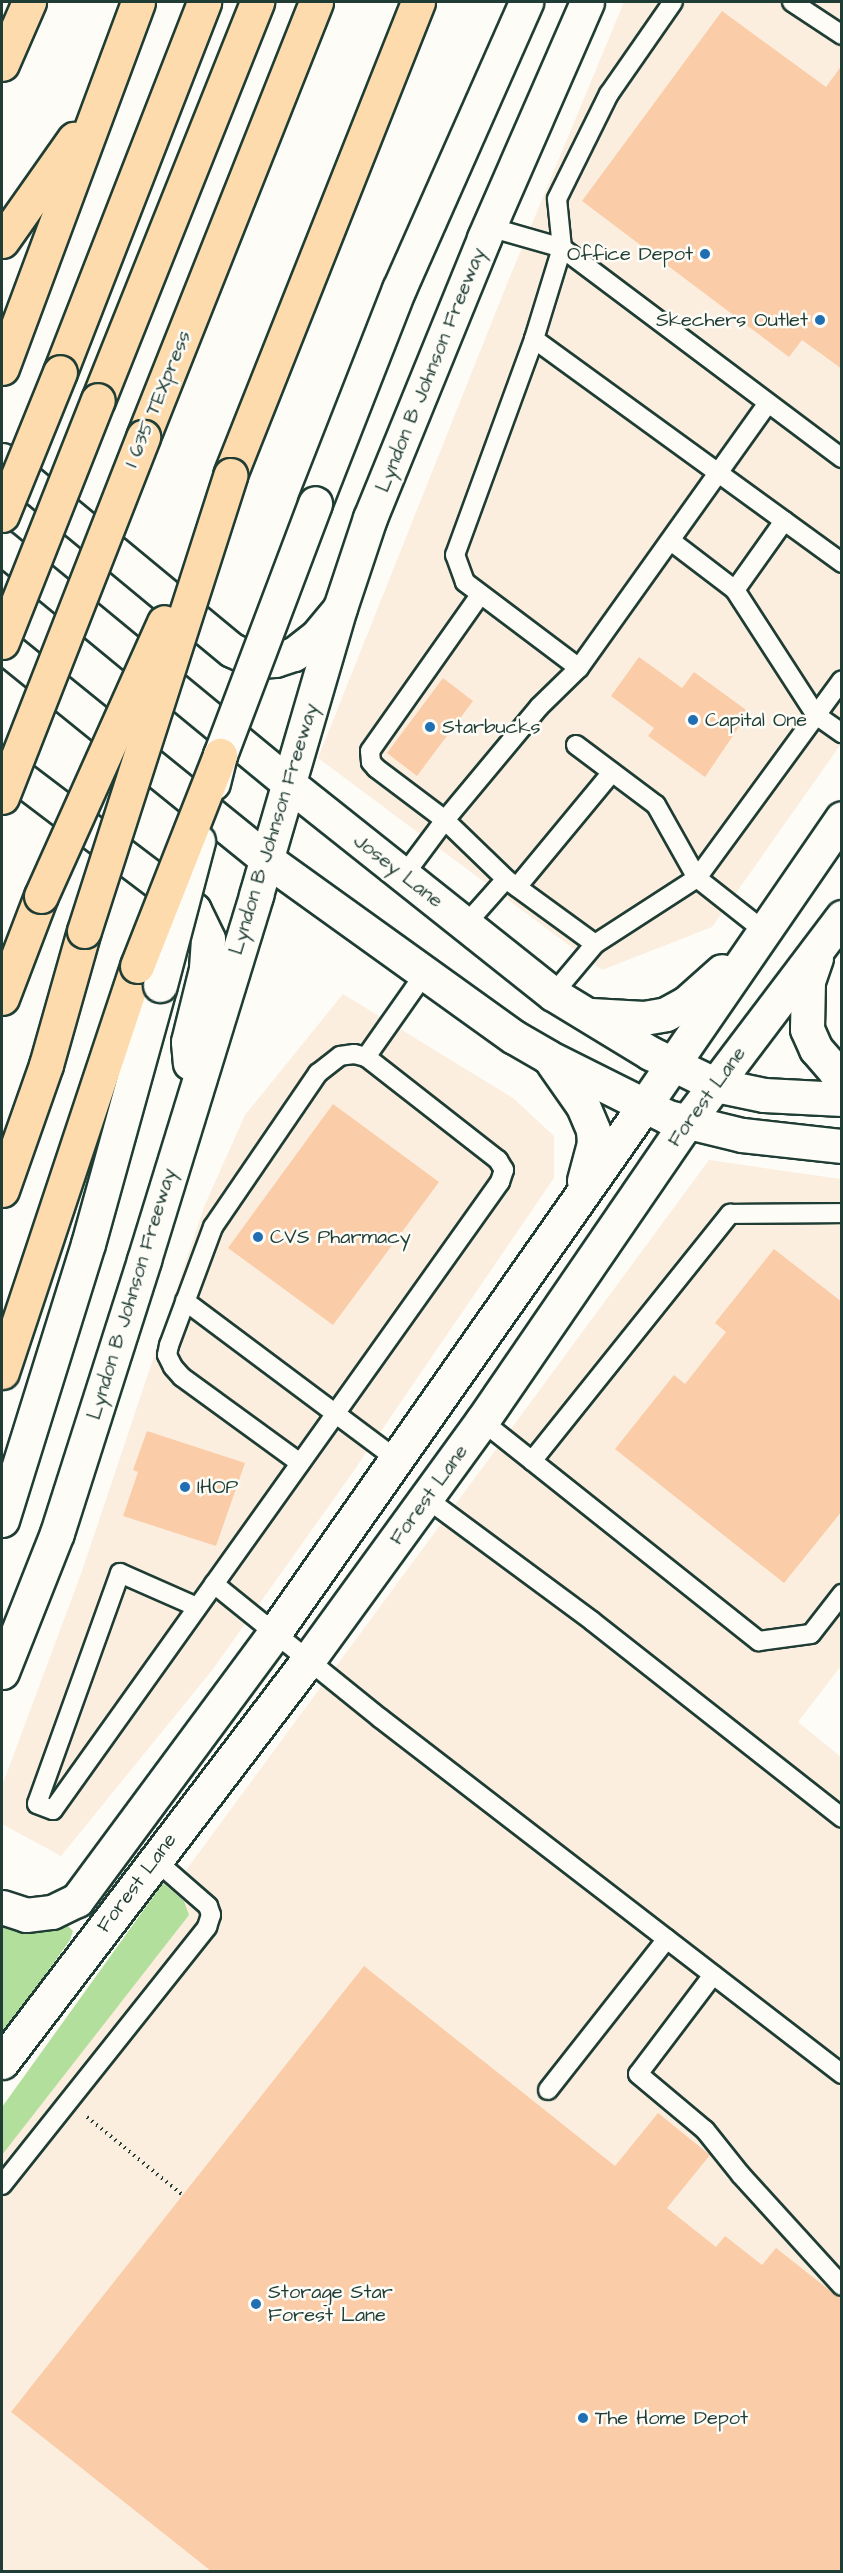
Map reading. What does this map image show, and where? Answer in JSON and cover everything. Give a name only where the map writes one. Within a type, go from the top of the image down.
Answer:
[{"type":"highway","points":[[2,64],[29,2]]},
{"type":"highway","points":[[2,368],[138,2]]},
{"type":"highway","points":[[2,515],[204,2]]},
{"type":"highway","points":[[2,643],[256,2]]},
{"type":"highway","name":"I 635 TEXpress","points":[[2,797],[316,2]]},
{"type":"highway","points":[[2,998],[41,896],[230,475],[418,2]]},
{"type":"highway","points":[[2,241],[100,103]]},
{"type":"highway","points":[[2,1190],[46,1065],[84,931],[230,475]]},
{"type":"highway","points":[[2,1372],[149,975],[220,755]]},
{"type":"main road","points":[[220,755],[399,289],[526,2]]},
{"type":"main road","name":"Lyndon B Johnson Freeway","points":[[2,1672],[57,1533],[289,784],[340,608],[370,518],[489,227],[587,2]]},
{"type":"main road","points":[[2,460],[232,650],[256,661],[275,660],[294,654],[316,637],[340,608]]},
{"type":"main road","name":"Josey Lane","points":[[2,547],[289,784],[553,994],[672,1065],[716,1084],[765,1095],[842,1099]]},
{"type":"main road","points":[[2,643],[266,859],[514,1037],[644,1106],[687,1122],[742,1136],[842,1146]]},
{"type":"main road","points":[[2,764],[194,910],[208,939],[207,969],[188,1042],[193,1097]]},
{"type":"main road","name":"Forest Lane","points":[[2,1907],[26,1915],[52,1912],[77,1900],[275,1632],[644,1106],[842,818]]},
{"type":"main road","name":"Forest Lane","points":[[2,2062],[309,1659],[482,1421],[687,1122],[842,917]]},
{"type":"main road","points":[[586,1014],[620,1018],[666,1014],[686,1003],[764,931]]},
{"type":"main road","points":[[822,944],[808,981],[807,1029],[816,1049],[834,1070],[842,1074]]},
{"type":"main road","points":[[2,1520],[88,1244],[149,975]]},
{"type":"main road","points":[[548,1057],[583,1106],[593,1130],[594,1143],[581,1194]]},
{"type":"main road","points":[[126,1836],[155,1860]]},
{"type":"lane","points":[[579,668],[465,582],[455,555],[534,339],[562,248],[557,199],[609,94],[673,2]]},
{"type":"lane","points":[[792,2],[842,35]]},
{"type":"lane","points":[[489,227],[562,248],[768,403],[838,449]]},
{"type":"lane","points":[[534,339],[842,563]]},
{"type":"lane","points":[[404,875],[445,820],[539,707],[579,668],[768,403]]},
{"type":"lane","points":[[735,590],[784,521]]},
{"type":"lane","points":[[671,541],[735,590],[816,715],[842,733]]},
{"type":"lane","points":[[480,595],[370,751],[371,762],[445,820],[512,883],[595,944]]},
{"type":"lane","points":[[553,994],[595,944],[697,878],[842,680]]},
{"type":"lane","points":[[576,745],[656,805],[697,878],[764,931]]},
{"type":"lane","points":[[466,924],[512,883],[612,772]]},
{"type":"lane","points":[[366,1058],[425,973]]},
{"type":"lane","points":[[197,1607],[120,1573],[37,1804],[53,1810],[335,1414],[496,1187],[504,1170],[498,1160],[366,1058],[354,1054],[340,1056],[318,1073],[213,1227],[169,1345],[167,1356],[173,1367],[300,1463]]},
{"type":"lane","points":[[532,1461],[729,1214],[842,1213]]},
{"type":"lane","points":[[185,1301],[395,1458]]},
{"type":"lane","points":[[482,1421],[759,1641],[811,1634],[842,1594]]},
{"type":"lane","points":[[426,1498],[592,1621],[842,1818]]},
{"type":"lane","points":[[214,1584],[380,1718],[842,2073]]},
{"type":"lane","points":[[2,2185],[207,1927],[211,1915],[208,1906],[155,1860]]},
{"type":"lane","points":[[548,2090],[667,1939]]},
{"type":"lane","points":[[713,1975],[638,2074],[705,2130],[741,2175],[842,2286]]},
{"type":"path","points":[[68,2102],[184,2196]]},
{"type":"shaded area","points":[[624,2],[841,2],[841,744],[712,927],[602,970],[318,758],[509,279]]},
{"type":"shaded area","points":[[343,994],[513,1098],[554,1136],[554,1178],[353,1472],[213,1669],[61,1856],[2,1824],[2,1786],[82,1571],[204,1207],[245,1115]]},
{"type":"shaded area","points":[[709,1160],[841,1179],[841,1666],[798,1722],[841,1757],[841,2571],[2,2572],[2,2120]]},
{"type":"green space","points":[[163,1883],[184,1901],[189,1915],[2,2155],[2,2107]]},
{"type":"green space","points":[[2,1924],[36,1929],[66,1924],[73,1931],[70,1940],[2,2036]]},
{"type":"building","points":[[722,11],[826,87],[842,65],[842,369],[802,340],[789,357],[582,201]]},
{"type":"building","name":"Capital One","points":[[639,657],[682,688],[694,672],[749,712],[705,777],[648,736],[654,728],[611,696]]},
{"type":"building","name":"Starbucks","points":[[443,678],[473,701],[417,776],[387,753]]},
{"type":"building","name":"CVS Pharmacy","points":[[333,1104],[439,1182],[333,1325],[228,1248]]},
{"type":"building","points":[[774,1249],[842,1302],[842,1511],[784,1583],[615,1449],[674,1375],[685,1384],[726,1332],[715,1323]]},
{"type":"building","name":"IHOP","points":[[147,1431],[245,1463],[216,1546],[123,1516],[138,1472],[133,1470]]},
{"type":"building","points":[[364,1966],[615,2166],[658,2113],[710,2155],[667,2208],[716,2247],[725,2236],[762,2265],[776,2248],[842,2300],[842,2571],[211,2571],[11,2412]]},
{"type":"place","name":"Office Depot","points":[[705,254]]},
{"type":"place","name":"Skechers Outlet","points":[[820,320]]},
{"type":"place","name":"Capital One","points":[[693,720]]},
{"type":"place","name":"Starbucks","points":[[430,727]]},
{"type":"place","name":"CVS Pharmacy","points":[[258,1237]]},
{"type":"place","name":"IHOP","points":[[185,1487]]},
{"type":"place","name":"Storage Star Forest Lane","points":[[256,2304]]},
{"type":"place","name":"The Home Depot","points":[[583,2418]]}]
